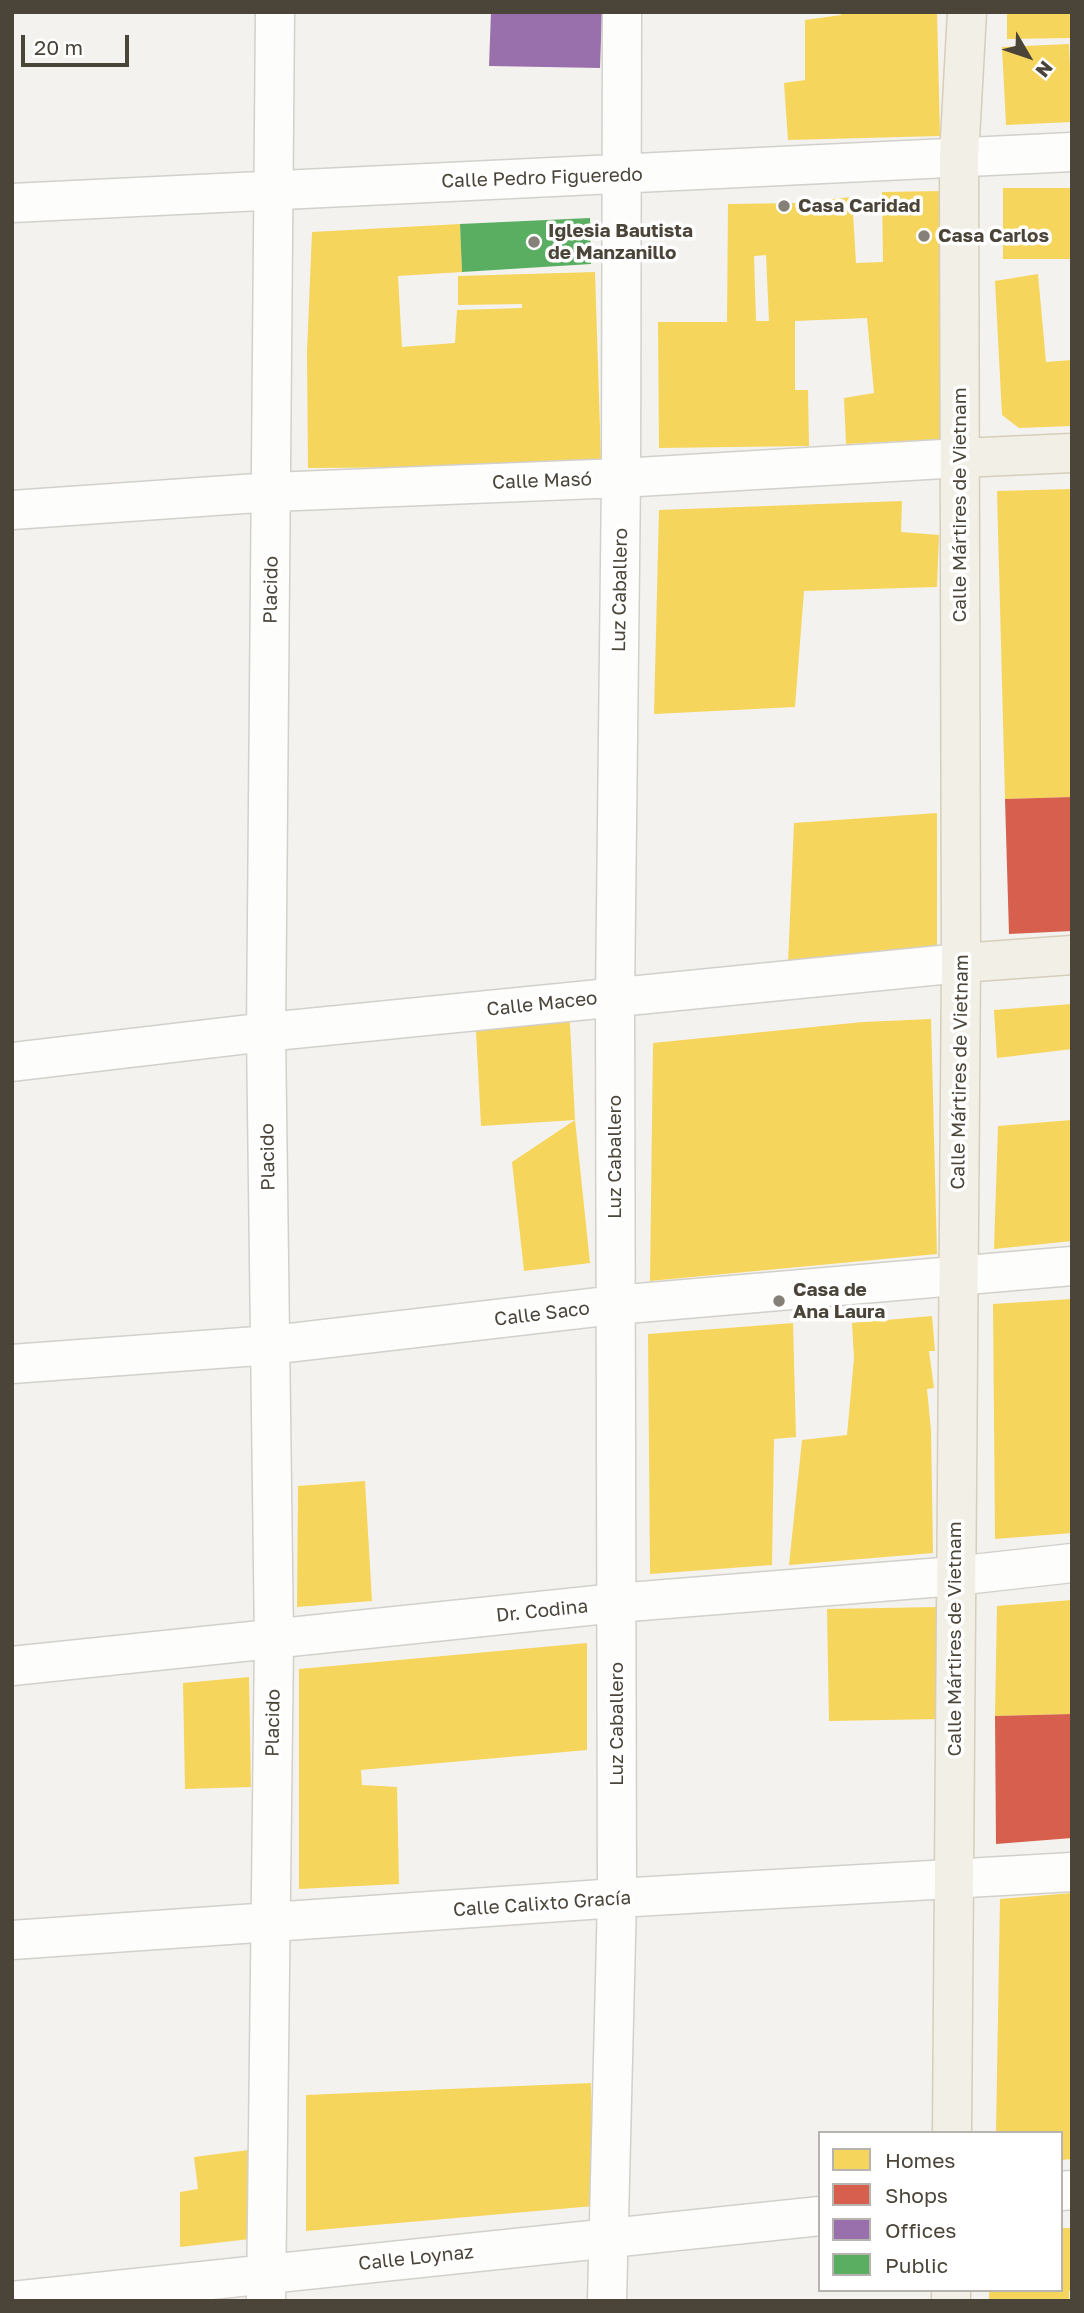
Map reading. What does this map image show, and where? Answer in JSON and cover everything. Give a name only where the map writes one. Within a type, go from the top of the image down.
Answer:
[{"type":"main road","name":"Calle Mártires de Vietnam","points":[[951,2131],[961,963],[959,157],[967,12]]},
{"type":"main road","name":"Calle Masó","points":[[961,458],[1072,453]]},
{"type":"main road","name":"Calle Maceo","points":[[961,963],[1072,955]]},
{"type":"street","name":"Placido","points":[[266,2288],[274,1641],[267,1032],[275,12]]},
{"type":"street","name":"Luz Caballero","points":[[607,2301],[617,1898],[615,997],[621,478],[622,12]]},
{"type":"street","name":"Calle Pedro Figueredo","points":[[12,203],[1072,152]]},
{"type":"street","name":"Calle Masó","points":[[12,510],[272,492],[621,478],[961,458]]},
{"type":"street","name":"Calle Maceo","points":[[12,1062],[267,1032],[961,963]]},
{"type":"street","name":"Calle Saco","points":[[12,1364],[271,1345],[615,1306],[1072,1266]]},
{"type":"street","name":"Dr. Codina","points":[[12,1666],[274,1641],[616,1603],[955,1576],[1072,1563]]},
{"type":"street","name":"Calle Calixto Gracía","points":[[12,1940],[617,1898],[954,1881],[1072,1872]]},
{"type":"street","name":"Calle Loynaz","points":[[12,2301],[266,2288],[607,2238],[818,2216]]},
{"type":"building: Homes","points":[[841,12],[937,12],[940,136],[788,140],[784,83],[805,80],[805,20],[841,15]]},
{"type":"building: Homes","points":[[1007,12],[1072,12],[1072,38],[1007,39]]},
{"type":"building: Homes","points":[[1069,44],[1072,122],[1006,125],[1002,47]]},
{"type":"building: Homes","points":[[1003,188],[1070,188],[1070,259],[1003,259]]},
{"type":"building: Homes","points":[[943,191],[940,316],[943,439],[846,444],[844,398],[874,393],[867,318],[795,321],[795,390],[808,390],[809,446],[659,448],[658,322],[727,322],[728,204],[798,203],[852,197],[856,263],[883,262],[882,192]],"holes":[[[766,255],[769,321],[756,321],[754,256]]]},
{"type":"building: Homes","points":[[460,224],[462,272],[398,276],[402,347],[455,343],[457,310],[522,308],[522,304],[458,305],[458,276],[595,272],[601,460],[456,467],[308,468],[307,352],[312,232]]},
{"type":"building: Homes","points":[[1038,274],[1046,362],[1071,360],[1072,426],[1019,428],[1002,415],[995,281]]},
{"type":"building: Homes","points":[[1072,489],[1072,797],[1005,799],[997,491]]},
{"type":"building: Homes","points":[[902,501],[901,532],[939,535],[937,587],[804,591],[795,707],[654,714],[659,510]]},
{"type":"building: Homes","points":[[937,813],[937,956],[788,964],[794,823]]},
{"type":"building: Homes","points":[[1072,1004],[1072,1049],[997,1058],[994,1010]]},
{"type":"building: Homes","points":[[569,1006],[575,1120],[481,1126],[475,1012]]},
{"type":"building: Homes","points":[[931,1019],[937,1254],[650,1281],[653,1043],[863,1022]]},
{"type":"building: Homes","points":[[575,1120],[590,1263],[524,1271],[512,1162]]},
{"type":"building: Homes","points":[[1072,1120],[1072,1241],[994,1249],[998,1126]]},
{"type":"building: Homes","points":[[1072,1299],[1072,1533],[995,1539],[993,1304]]},
{"type":"building: Homes","points":[[932,1316],[935,1351],[929,1351],[934,1388],[927,1389],[931,1430],[933,1553],[789,1565],[802,1440],[847,1435],[854,1358],[852,1323]]},
{"type":"building: Homes","points":[[793,1323],[796,1437],[774,1439],[772,1565],[650,1574],[648,1334]]},
{"type":"building: Homes","points":[[365,1481],[372,1601],[297,1607],[298,1486]]},
{"type":"building: Homes","points":[[1072,1600],[1072,1714],[995,1716],[997,1606]]},
{"type":"building: Homes","points":[[938,1607],[940,1719],[829,1721],[827,1609]]},
{"type":"building: Homes","points":[[587,1643],[587,1750],[361,1770],[362,1785],[397,1787],[399,1884],[299,1889],[299,1669]]},
{"type":"building: Homes","points":[[249,1677],[251,1787],[185,1789],[183,1683]]},
{"type":"building: Homes","points":[[1072,1893],[1072,2159],[1063,2160],[1063,2131],[996,2131],[1000,1899]]},
{"type":"building: Homes","points":[[591,2083],[594,2206],[306,2231],[306,2095]]},
{"type":"building: Homes","points":[[249,2150],[250,2239],[180,2247],[180,2192],[198,2189],[194,2157]]},
{"type":"building: Homes","points":[[1063,2228],[1072,2228],[1072,2290],[1069,2291],[1069,2301],[989,2301],[989,2292],[1063,2292]]},
{"type":"building: Shops","points":[[1072,797],[1072,931],[1009,934],[1005,799]]},
{"type":"building: Shops","points":[[1072,1714],[1072,1838],[996,1844],[995,1716]]},
{"type":"building: Offices","points":[[491,12],[602,12],[600,68],[489,66]]},
{"type":"building: Public","points":[[590,218],[591,264],[462,272],[460,224]]},
{"type":"place","name":"Casa Caridad","points":[[784,206]]},
{"type":"place","name":"Casa Carlos","points":[[924,236]]},
{"type":"place","name":"Iglesia Bautista de Manzanillo","points":[[534,242]]},
{"type":"place","name":"Casa de Ana Laura","points":[[779,1301]]}]
